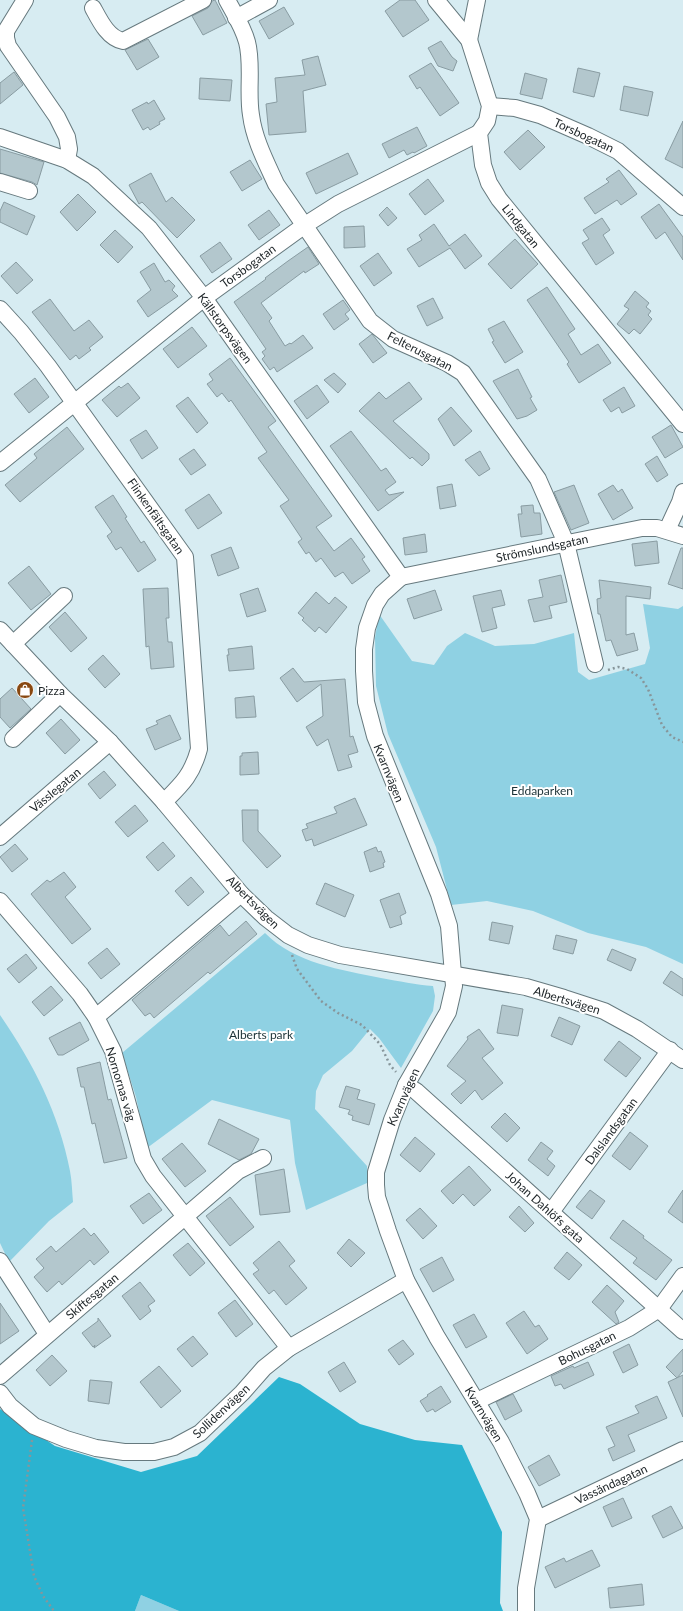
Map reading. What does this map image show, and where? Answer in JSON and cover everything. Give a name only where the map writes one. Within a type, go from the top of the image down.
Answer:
[{"type":"street","points":[[24,0],[6,31],[8,46],[57,117],[67,137],[69,149],[67,160]]},
{"type":"street","points":[[93,8],[103,26],[118,40],[123,42],[203,0]]},
{"type":"street","name":"Felterusgatan","points":[[227,0],[247,42],[249,56],[251,115],[254,130],[276,184],[370,321],[393,339],[447,363],[463,374],[538,479],[566,543],[595,664]]},
{"type":"street","points":[[236,18],[269,0]]},
{"type":"street","points":[[436,0],[469,40],[490,106],[487,121],[479,134]]},
{"type":"street","points":[[469,40],[476,0]]},
{"type":"street","name":"Torsbogatan","points":[[490,106],[515,108],[540,115],[618,151],[683,207]]},
{"type":"street","name":"Torsbogatan","points":[[0,463],[204,298],[305,225],[338,204],[479,134]]},
{"type":"street","name":"Lindgatan","points":[[479,134],[483,165],[489,183],[499,199],[683,424]]},
{"type":"street","name":"Källstorpsvägen","points":[[0,137],[67,160],[93,176],[149,228],[204,298],[400,577]]},
{"type":"street","points":[[0,182],[28,191]]},
{"type":"street","name":"Flinkenfältsgatan","points":[[0,309],[22,332],[185,557],[199,749],[196,763],[190,775],[164,802]]},
{"type":"street","points":[[667,530],[683,492]]},
{"type":"street","name":"Strömslundsgatan","points":[[400,577],[642,528],[657,528],[683,536]]},
{"type":"street","name":"Kvarnvägen","points":[[400,577],[378,599],[370,616],[364,649],[366,702],[375,736],[439,894],[449,926],[454,986],[448,1012],[406,1085],[392,1120],[376,1172],[377,1197],[406,1280],[437,1337],[501,1442],[538,1518]]},
{"type":"street","points":[[13,644],[64,596]]},
{"type":"street","name":"Albertsvägen","points":[[0,630],[60,694],[110,742],[164,802],[241,894],[266,918],[288,936],[308,945],[340,955],[526,987],[604,1011],[637,1029],[683,1060]]},
{"type":"street","points":[[14,739],[60,694]]},
{"type":"street","name":"Vässlegatan","points":[[0,837],[110,742]]},
{"type":"street","points":[[96,1017],[241,894]]},
{"type":"street","name":"Nornornas väg","points":[[0,901],[80,994],[96,1017],[113,1051],[143,1159],[153,1176],[290,1348]]},
{"type":"street","name":"Dalslandsgatan","points":[[551,1212],[670,1050]]},
{"type":"street","name":"Johan Dahlöfs gata","points":[[406,1085],[416,1092],[683,1331]]},
{"type":"street","points":[[185,1217],[238,1171],[263,1158]]},
{"type":"street","name":"Skiftesgatan","points":[[0,1376],[47,1334],[185,1217]]},
{"type":"street","points":[[0,1261],[47,1334]]},
{"type":"street","name":"Bohusgatan","points":[[476,1401],[629,1328],[659,1309],[683,1276]]},
{"type":"street","name":"Sollidenvägen","points":[[0,1393],[10,1406],[34,1426],[66,1439],[96,1448],[139,1453],[154,1452],[174,1447],[200,1433],[242,1393],[264,1368],[290,1348],[406,1280]]},
{"type":"street","name":"Vassändagatan","points":[[538,1518],[683,1450]]},
{"type":"street","points":[[526,1611],[526,1588],[538,1518]]},
{"type":"path","points":[[595,664],[601,672],[618,667],[627,669],[641,678],[648,689],[662,725],[672,736],[683,742]]},
{"type":"path","points":[[288,936],[291,953],[297,969],[308,985],[321,1001],[338,1013],[362,1025],[380,1044],[390,1065],[406,1085]]},
{"type":"path","points":[[34,1426],[23,1508],[34,1576],[43,1596],[54,1611]]},
{"type":"green space","name":"Eddaparken","points":[[643,604],[678,609],[683,606],[683,964],[646,947],[588,933],[533,911],[487,901],[451,905],[436,847],[388,734],[376,686],[375,638],[379,614],[412,661],[434,665],[447,646],[465,633],[495,646],[534,644],[574,633],[578,672],[589,680],[645,664],[650,648]]},
{"type":"green space","name":"Alberts park","points":[[265,933],[290,952],[319,964],[381,978],[433,986],[435,996],[433,1011],[401,1068],[379,1038],[370,1029],[352,1051],[323,1075],[316,1091],[315,1109],[367,1166],[367,1183],[306,1210],[295,1163],[290,1120],[212,1100],[147,1148],[136,1097],[122,1053]]},
{"type":"green space","points":[[0,1015],[34,1070],[52,1109],[71,1175],[73,1202],[49,1221],[9,1262],[0,1243]]},
{"type":"green space","points":[[141,1595],[179,1611],[135,1611]]},
{"type":"shaded area","points":[[279,1377],[300,1384],[360,1424],[415,1440],[462,1445],[502,1532],[500,1603],[503,1611],[179,1611],[141,1595],[135,1611],[0,1611],[0,1409],[55,1446],[141,1472],[197,1456]]},
{"type":"building","points":[[215,0],[227,23],[203,35],[192,16],[208,8],[212,1]]},
{"type":"building","points":[[400,0],[415,0],[429,20],[403,37],[385,11]]},
{"type":"building","points":[[284,7],[294,24],[269,39],[259,21]]},
{"type":"building","points":[[148,39],[159,57],[137,70],[125,50]]},
{"type":"building","points":[[441,41],[452,57],[457,61],[453,71],[438,66],[428,48]]},
{"type":"building","points":[[318,56],[326,85],[303,91],[306,132],[269,135],[266,104],[277,102],[275,78],[305,75],[302,60]]},
{"type":"building","points":[[431,63],[459,103],[440,116],[420,87],[417,89],[409,76]]},
{"type":"building","points":[[578,68],[600,73],[594,97],[573,92]]},
{"type":"building","points":[[14,72],[23,85],[0,104],[0,83]]},
{"type":"building","points":[[525,73],[547,79],[542,99],[520,94]]},
{"type":"building","points":[[200,78],[232,80],[230,101],[199,99]]},
{"type":"building","points":[[624,86],[653,92],[648,116],[620,110]]},
{"type":"building","points":[[154,100],[165,119],[150,130],[148,127],[143,130],[132,110]]},
{"type":"building","points":[[683,121],[683,168],[665,159]]},
{"type":"building","points":[[417,127],[427,146],[407,155],[404,150],[389,158],[382,144]]},
{"type":"building","points":[[528,130],[545,147],[520,170],[504,152]]},
{"type":"building","points":[[0,149],[44,162],[37,185],[32,182],[0,173]]},
{"type":"building","points":[[348,153],[358,174],[316,194],[306,173]]},
{"type":"building","points":[[250,160],[262,179],[242,191],[230,172]]},
{"type":"building","points":[[619,170],[637,194],[621,205],[617,200],[595,214],[584,198],[609,182],[606,179]]},
{"type":"building","points":[[151,173],[166,202],[172,197],[195,220],[177,238],[142,202],[139,204],[129,185]]},
{"type":"building","points":[[428,179],[444,201],[425,215],[409,194]]},
{"type":"building","points":[[78,194],[96,212],[77,231],[60,212]]},
{"type":"building","points":[[4,202],[35,216],[27,235],[0,222],[0,211]]},
{"type":"building","points":[[659,204],[683,237],[683,260],[665,232],[656,239],[641,217]]},
{"type":"building","points":[[387,207],[397,218],[388,226],[379,215]]},
{"type":"building","points":[[269,210],[280,225],[259,240],[248,225]]},
{"type":"building","points":[[602,218],[610,230],[603,235],[614,253],[596,265],[582,243],[589,239],[583,230]]},
{"type":"building","points":[[434,224],[449,246],[465,234],[482,256],[465,269],[450,248],[419,267],[407,249],[422,240],[419,235]]},
{"type":"building","points":[[364,226],[365,247],[344,248],[344,227]]},
{"type":"building","points":[[115,230],[133,247],[118,263],[100,245]]},
{"type":"building","points":[[515,239],[538,264],[511,289],[488,264]]},
{"type":"building","points":[[220,242],[232,259],[212,273],[200,256]]},
{"type":"building","points":[[308,247],[319,264],[305,273],[304,271],[261,303],[272,318],[269,321],[285,346],[290,343],[291,344],[303,335],[313,348],[277,372],[274,367],[270,370],[262,359],[265,356],[262,352],[266,349],[234,302]]},
{"type":"building","points":[[378,253],[392,273],[374,286],[360,266]]},
{"type":"building","points":[[16,262],[33,280],[17,294],[1,276]]},
{"type":"building","points":[[154,263],[165,282],[169,280],[175,286],[172,290],[178,296],[148,317],[137,301],[151,290],[140,272]]},
{"type":"building","points":[[547,287],[575,329],[568,334],[581,355],[598,344],[611,363],[579,383],[567,364],[569,362],[527,300]]},
{"type":"building","points":[[635,291],[649,303],[646,307],[651,311],[648,315],[652,319],[640,334],[634,329],[629,334],[617,324],[629,309],[624,306]]},
{"type":"building","points":[[433,298],[443,318],[427,326],[417,306]]},
{"type":"building","points":[[50,299],[74,331],[89,320],[103,337],[89,348],[91,350],[79,359],[76,355],[70,360],[32,312]]},
{"type":"building","points":[[343,300],[350,310],[345,314],[349,319],[334,330],[323,314]]},
{"type":"building","points":[[504,321],[523,352],[505,363],[492,342],[494,341],[488,329]]},
{"type":"building","points":[[192,327],[207,346],[178,368],[163,349]]},
{"type":"building","points":[[372,334],[387,353],[373,363],[359,344]]},
{"type":"building","points":[[230,358],[276,421],[268,427],[332,516],[316,527],[334,551],[351,538],[365,557],[362,559],[370,571],[352,584],[343,572],[335,577],[321,558],[316,562],[309,552],[306,554],[298,542],[302,539],[280,506],[289,500],[258,458],[267,452],[231,400],[229,402],[222,393],[217,397],[207,384],[213,380],[209,374]]},
{"type":"building","points":[[518,369],[532,397],[530,398],[537,410],[527,416],[517,419],[493,381]]},
{"type":"building","points":[[334,373],[346,384],[338,393],[324,380]]},
{"type":"building","points":[[35,378],[49,397],[29,413],[14,394]]},
{"type":"building","points":[[409,382],[422,399],[393,421],[429,454],[429,459],[422,466],[412,457],[410,459],[359,411],[379,392],[386,399]]},
{"type":"building","points":[[128,383],[140,398],[117,417],[102,400],[119,386],[121,388]]},
{"type":"building","points":[[317,385],[329,402],[307,419],[294,401]]},
{"type":"building","points":[[624,387],[635,406],[622,413],[619,407],[611,412],[603,400]]},
{"type":"building","points":[[188,397],[208,423],[197,433],[176,406]]},
{"type":"building","points":[[451,407],[472,431],[454,446],[438,419]]},
{"type":"building","points":[[671,425],[683,447],[665,458],[652,437]]},
{"type":"building","points":[[67,427],[84,449],[20,502],[5,485],[37,458],[34,454]]},
{"type":"building","points":[[146,430],[158,448],[142,459],[130,440]]},
{"type":"building","points":[[351,431],[381,471],[386,468],[396,482],[385,490],[389,495],[404,492],[378,511],[330,446]]},
{"type":"building","points":[[194,449],[206,465],[191,475],[179,459]]},
{"type":"building","points":[[480,451],[490,469],[479,476],[465,460]]},
{"type":"building","points":[[657,456],[668,475],[657,482],[645,464]]},
{"type":"building","points":[[452,484],[456,506],[440,509],[437,487]]},
{"type":"building","points":[[574,485],[589,523],[571,530],[554,492]]},
{"type":"building","points":[[613,485],[618,492],[622,489],[633,508],[613,520],[598,494]]},
{"type":"building","points":[[209,494],[222,513],[198,529],[185,510]]},
{"type":"building","points":[[113,495],[127,517],[125,518],[141,543],[144,541],[156,560],[138,572],[121,547],[116,550],[107,536],[112,532],[95,507]]},
{"type":"building","points":[[533,505],[534,513],[540,513],[542,534],[521,537],[518,514],[522,514],[521,506]]},
{"type":"building","points":[[425,534],[427,552],[405,555],[403,538]]},
{"type":"building","points":[[657,541],[659,563],[635,566],[632,544]]},
{"type":"building","points":[[231,547],[239,568],[218,576],[211,555]]},
{"type":"building","points":[[681,548],[683,548],[683,589],[668,584]]},
{"type":"building","points":[[29,566],[51,594],[31,610],[8,583]]},
{"type":"building","points":[[561,575],[567,602],[549,606],[552,618],[534,622],[528,600],[543,597],[539,580]]},
{"type":"building","points":[[599,580],[651,587],[650,599],[626,596],[626,635],[634,633],[638,650],[617,656],[611,640],[606,641],[600,614],[598,614],[597,599],[601,598]]},
{"type":"building","points":[[168,588],[169,618],[166,618],[168,642],[172,642],[174,667],[151,669],[149,646],[146,647],[143,589]]},
{"type":"building","points":[[258,588],[266,611],[247,617],[240,594]]},
{"type":"building","points":[[435,590],[442,610],[414,619],[407,599]]},
{"type":"building","points":[[501,590],[505,605],[492,608],[497,628],[482,632],[473,596]]},
{"type":"building","points":[[316,592],[329,604],[335,597],[347,607],[326,633],[319,627],[315,632],[302,620],[304,618],[298,613]]},
{"type":"building","points":[[65,612],[87,638],[71,652],[49,627]]},
{"type":"building","points":[[252,646],[254,669],[229,671],[227,655],[229,655],[228,649]]},
{"type":"building","points":[[103,655],[120,674],[105,688],[88,669]]},
{"type":"building","points":[[293,668],[304,682],[345,679],[350,737],[353,736],[358,752],[348,755],[352,767],[338,771],[328,739],[317,746],[306,727],[323,716],[321,684],[297,702],[280,678]]},
{"type":"building","points":[[12,688],[31,709],[10,728],[0,717],[0,699]]},
{"type":"building","points":[[254,696],[256,717],[236,718],[235,698]]},
{"type":"building","points":[[170,715],[181,739],[155,750],[146,729],[158,724],[156,721]]},
{"type":"building","points":[[61,719],[80,740],[65,754],[46,733]]},
{"type":"building","points":[[258,752],[259,774],[240,775],[240,756],[242,756],[242,753]]},
{"type":"building","points":[[104,771],[116,785],[100,799],[88,784]]},
{"type":"building","points":[[355,798],[367,825],[314,846],[312,839],[306,841],[302,830],[308,828],[306,824],[337,813],[334,807]]},
{"type":"building","points":[[135,805],[148,821],[128,837],[115,822]]},
{"type":"building","points":[[242,810],[258,810],[258,831],[281,856],[267,868],[243,841]]},
{"type":"building","points":[[163,842],[175,856],[158,871],[146,857]]},
{"type":"building","points":[[15,844],[28,859],[12,872],[0,857]]},
{"type":"building","points":[[376,847],[378,852],[381,851],[385,862],[383,863],[384,867],[370,872],[364,852]]},
{"type":"building","points":[[64,872],[76,887],[65,897],[91,929],[72,944],[31,894],[47,880],[50,882]]},
{"type":"building","points":[[191,877],[204,892],[188,906],[175,891]]},
{"type":"building","points":[[325,883],[354,895],[345,917],[316,904]]},
{"type":"building","points":[[399,893],[406,913],[400,916],[402,924],[390,928],[380,900]]},
{"type":"building","points":[[246,921],[257,934],[210,974],[208,972],[154,1018],[150,1013],[145,1016],[132,1000],[220,925],[229,936]]},
{"type":"building","points":[[492,922],[513,926],[509,944],[489,940]]},
{"type":"building","points":[[556,935],[577,940],[573,954],[553,949]]},
{"type":"building","points":[[107,948],[120,964],[101,979],[88,963]]},
{"type":"building","points":[[612,949],[636,959],[631,971],[607,960]]},
{"type":"building","points":[[26,954],[37,968],[19,983],[7,969]]},
{"type":"building","points":[[671,971],[683,979],[683,996],[663,983]]},
{"type":"building","points":[[51,986],[63,1000],[44,1016],[32,1002]]},
{"type":"building","points":[[502,1005],[523,1009],[518,1036],[497,1033]]},
{"type":"building","points":[[559,1017],[580,1026],[572,1045],[551,1036]]},
{"type":"building","points":[[80,1022],[89,1040],[63,1055],[58,1055],[49,1038]]},
{"type":"building","points":[[479,1029],[494,1049],[482,1058],[503,1083],[482,1100],[475,1090],[461,1104],[451,1094],[466,1081],[447,1066],[468,1039],[467,1037]]},
{"type":"building","points":[[619,1041],[641,1058],[626,1077],[604,1060]]},
{"type":"building","points":[[100,1062],[108,1100],[111,1099],[127,1158],[104,1163],[95,1123],[92,1124],[84,1087],[81,1087],[77,1068]]},
{"type":"building","points":[[346,1086],[360,1090],[357,1099],[375,1104],[369,1125],[352,1120],[353,1116],[348,1114],[350,1110],[339,1107]]},
{"type":"building","points":[[505,1113],[520,1128],[507,1142],[491,1127]]},
{"type":"building","points":[[219,1119],[259,1139],[251,1154],[239,1160],[208,1144]]},
{"type":"building","points":[[630,1132],[648,1146],[630,1170],[612,1156]]},
{"type":"building","points":[[415,1137],[435,1154],[420,1172],[400,1155]]},
{"type":"building","points":[[541,1142],[553,1151],[547,1159],[555,1166],[548,1176],[528,1160]]},
{"type":"building","points":[[182,1143],[206,1171],[185,1187],[162,1159]]},
{"type":"building","points":[[469,1166],[491,1190],[474,1206],[463,1194],[453,1204],[441,1191]]},
{"type":"building","points":[[284,1169],[290,1212],[260,1215],[255,1175]]},
{"type":"building","points":[[590,1190],[605,1201],[592,1219],[576,1207]]},
{"type":"building","points":[[683,1190],[683,1223],[668,1212]]},
{"type":"building","points":[[149,1193],[162,1210],[143,1224],[130,1206]]},
{"type":"building","points":[[230,1197],[254,1227],[230,1246],[206,1216]]},
{"type":"building","points":[[519,1206],[534,1223],[525,1232],[509,1217]]},
{"type":"building","points":[[420,1208],[437,1226],[423,1239],[406,1220]]},
{"type":"building","points":[[623,1220],[644,1236],[643,1238],[672,1260],[656,1280],[633,1263],[637,1258],[610,1238]]},
{"type":"building","points":[[84,1228],[91,1236],[94,1233],[109,1252],[94,1265],[90,1260],[62,1285],[59,1281],[47,1292],[34,1277],[44,1268],[36,1259],[51,1246],[56,1252]]},
{"type":"building","points":[[349,1239],[365,1253],[351,1267],[337,1253]]},
{"type":"building","points":[[279,1241],[295,1261],[289,1266],[307,1288],[286,1305],[274,1290],[269,1294],[253,1274],[259,1270],[253,1263]]},
{"type":"building","points":[[188,1243],[205,1263],[190,1276],[173,1255]]},
{"type":"building","points":[[567,1252],[582,1265],[569,1280],[554,1268]]},
{"type":"building","points":[[442,1257],[454,1280],[433,1292],[420,1269]]},
{"type":"building","points":[[140,1282],[155,1301],[148,1306],[151,1311],[140,1320],[122,1296]]},
{"type":"building","points":[[607,1285],[624,1301],[615,1312],[619,1322],[616,1324],[592,1302]]},
{"type":"building","points":[[235,1300],[253,1324],[236,1337],[218,1313]]},
{"type":"building","points":[[0,1303],[19,1331],[0,1344]]},
{"type":"building","points":[[524,1311],[535,1327],[539,1325],[548,1339],[527,1354],[506,1323]]},
{"type":"building","points":[[474,1314],[487,1337],[466,1348],[453,1325]]},
{"type":"building","points":[[98,1318],[111,1336],[94,1348],[95,1345],[93,1347],[82,1333],[98,1321]]},
{"type":"building","points":[[193,1336],[208,1354],[192,1367],[177,1349]]},
{"type":"building","points":[[403,1340],[414,1354],[399,1365],[388,1350]]},
{"type":"building","points":[[629,1344],[638,1365],[623,1373],[613,1352]]},
{"type":"building","points":[[683,1349],[683,1371],[677,1378],[666,1367]]},
{"type":"building","points":[[52,1355],[67,1371],[50,1386],[36,1370]]},
{"type":"building","points":[[344,1362],[356,1382],[340,1392],[328,1372]]},
{"type":"building","points":[[588,1362],[594,1375],[564,1389],[561,1384],[555,1386],[551,1376],[573,1366],[574,1368]]},
{"type":"building","points":[[159,1366],[181,1391],[161,1408],[140,1382]]},
{"type":"building","points":[[683,1375],[683,1417],[668,1382]]},
{"type":"building","points":[[90,1380],[112,1382],[109,1404],[88,1401]]},
{"type":"building","points":[[441,1386],[451,1402],[435,1412],[433,1409],[427,1412],[420,1401]]},
{"type":"building","points":[[513,1394],[522,1411],[505,1420],[496,1402]]},
{"type":"building","points":[[657,1396],[667,1418],[628,1435],[635,1451],[613,1461],[608,1449],[615,1446],[606,1427],[639,1413],[635,1406]]},
{"type":"building","points":[[549,1455],[560,1475],[539,1486],[528,1467]]},
{"type":"building","points":[[623,1498],[632,1518],[612,1527],[603,1507]]},
{"type":"building","points":[[671,1506],[683,1528],[663,1538],[652,1516]]},
{"type":"building","points":[[592,1550],[600,1566],[555,1588],[545,1567],[564,1558],[566,1562]]},
{"type":"building","points":[[642,1584],[644,1605],[610,1608],[608,1588]]},
{"type":"place","name":"Pizza","points":[[25,690]]}]
